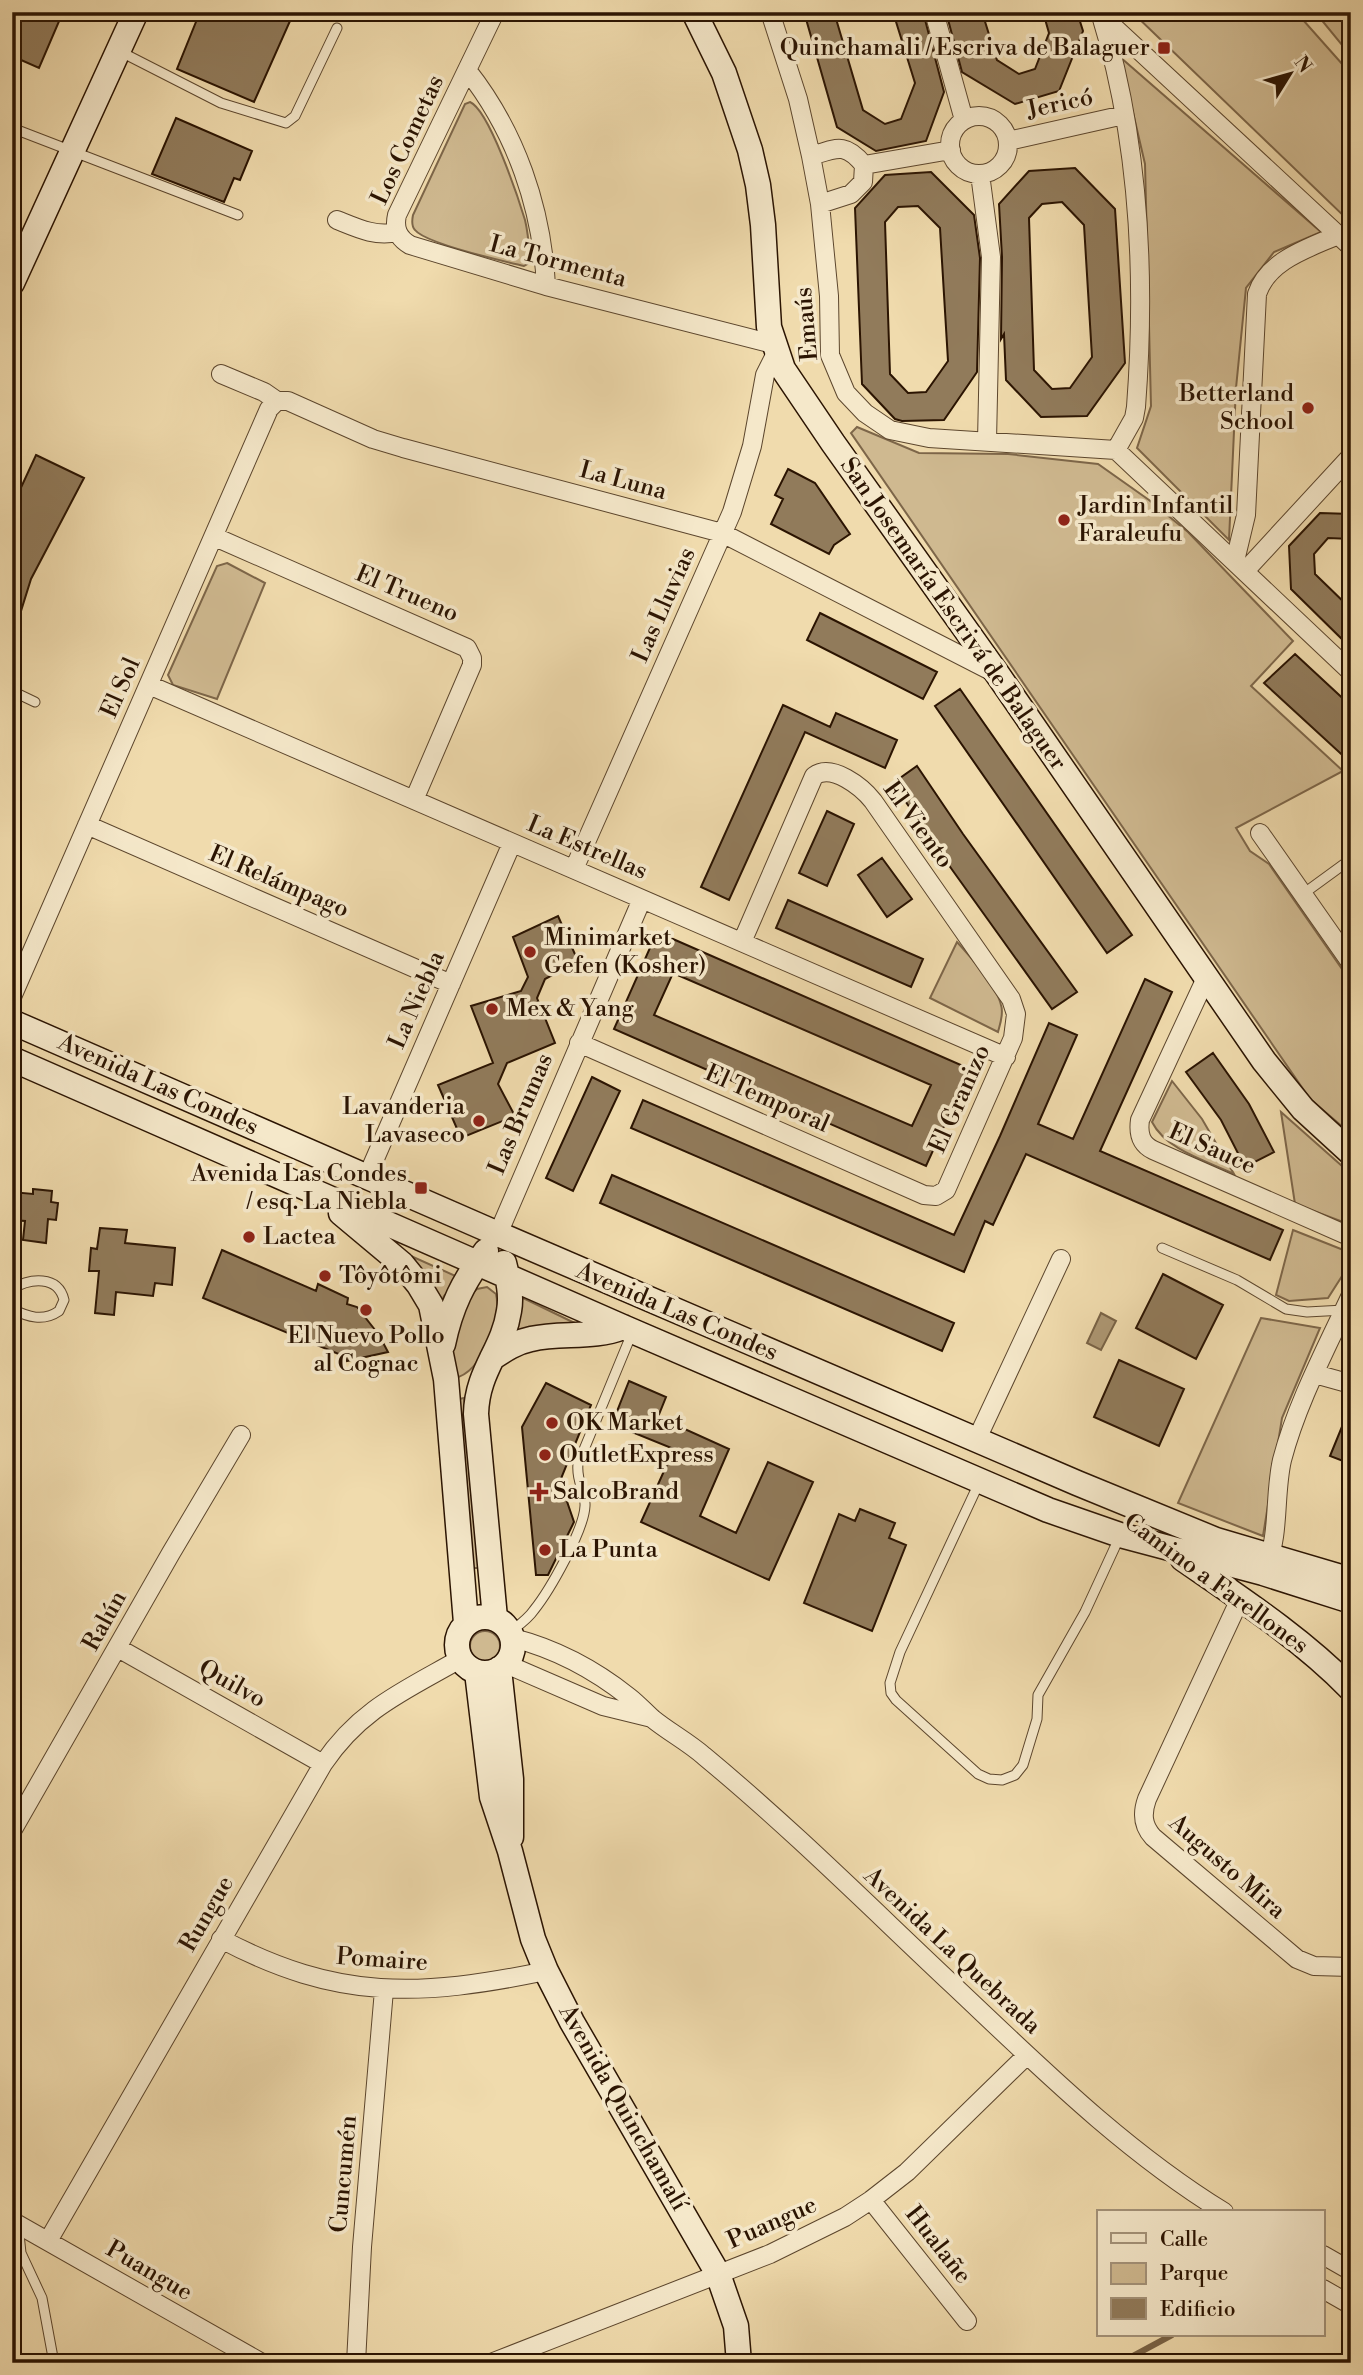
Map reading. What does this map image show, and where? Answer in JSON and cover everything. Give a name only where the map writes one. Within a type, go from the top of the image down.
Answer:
[{"type":"street","points":[[12,283],[136,12]]},
{"type":"street","name":"Los Cometas","points":[[397,232],[397,215],[495,12]]},
{"type":"street","name":"San Josemaría Escrivá de Balaguer","points":[[694,12],[724,73],[753,162],[763,225],[766,309],[775,349],[787,376],[1282,1085],[1318,1124],[1351,1153]]},
{"type":"street","name":"Emaús","points":[[770,12],[798,99],[811,156],[820,204],[829,296],[830,355],[846,393],[865,413],[890,430],[929,438],[1116,450]]},
{"type":"street","points":[[934,12],[964,120]]},
{"type":"street","points":[[1100,14],[1124,115],[1139,256],[1138,391],[1134,418],[1116,450],[1351,672]]},
{"type":"street","points":[[1100,14],[1345,241],[1276,266],[1263,279],[1257,294],[1246,516],[1240,566]]},
{"type":"street","name":"Los Cometas","points":[[467,70],[499,116],[523,171],[537,214],[544,251],[546,286]]},
{"type":"street","name":"Jericó","points":[[1008,141],[1124,115]]},
{"type":"street","points":[[982,116],[999,124],[1008,141],[1008,150],[998,167],[980,174],[961,167],[951,150],[953,133],[964,120],[982,116]]},
{"type":"street","points":[[811,156],[841,147],[854,153],[864,165],[863,182],[851,194],[820,204]]},
{"type":"street","points":[[864,165],[951,150]]},
{"type":"street","points":[[980,174],[991,257],[988,441]]},
{"type":"street","name":"La Tormenta","points":[[337,220],[368,233],[397,232],[410,245],[546,286],[775,349]]},
{"type":"street","name":"Las Lluvias","points":[[574,869],[722,533],[745,474],[765,375],[775,349]]},
{"type":"street","name":"La Luna","points":[[221,374],[264,392],[277,401],[288,401],[373,439],[722,533],[998,675]]},
{"type":"street","name":"El Sol","points":[[12,997],[269,410],[277,401]]},
{"type":"street","points":[[1240,566],[1348,465]]},
{"type":"street","name":"El Trueno","points":[[215,537],[467,648],[472,665],[414,800]]},
{"type":"street","name":"La Estrellas","points":[[149,685],[1006,1057]]},
{"type":"street","name":"El Viento","points":[[742,942],[811,781],[819,773],[828,772],[858,785],[873,801],[1011,999],[1016,1014]]},
{"type":"street","name":"El Relámpago","points":[[87,825],[451,984]]},
{"type":"street","points":[[1260,833],[1351,963]]},
{"type":"street","name":"La Niebla","points":[[367,1177],[512,843]]},
{"type":"street","name":"Las Brumas","points":[[498,1234],[642,899]]},
{"type":"street","name":"El Sauce","points":[[1206,978],[1140,1120],[1142,1142],[1153,1150],[1351,1237]]},
{"type":"street","name":"El Granizo","points":[[936,1196],[949,1185],[1006,1057],[1016,1030],[1016,1014]]},
{"type":"street","name":"Avenida Las Condes","points":[[12,1022],[976,1441],[1216,1540],[1351,1601]]},
{"type":"street","name":"El Temporal","points":[[579,1043],[924,1195],[936,1196]]},
{"type":"street","name":"Avenida Las Condes","points":[[12,1059],[1048,1510],[1168,1549],[1351,1580]]},
{"type":"street","points":[[316,1193],[390,1252],[415,1279],[431,1306],[446,1379],[466,1623]]},
{"type":"street","points":[[442,1351],[453,1305],[477,1262],[498,1234]]},
{"type":"street","points":[[498,1234],[510,1290],[509,1313],[477,1394],[476,1414],[506,1629],[513,1647],[486,1666],[457,1640],[466,1623],[475,1618],[506,1629]]},
{"type":"street","points":[[976,1441],[1061,1259]]},
{"type":"street","points":[[1267,1565],[1282,1463],[1294,1423],[1347,1303]]},
{"type":"street","points":[[446,1379],[454,1385],[465,1387],[475,1382],[487,1366],[517,1343],[530,1339],[628,1329]]},
{"type":"street","points":[[1315,1374],[1351,1384]]},
{"type":"street","name":"Ralún","points":[[12,1831],[241,1435]]},
{"type":"street","name":"Camino a Farellones","points":[[1077,1483],[1266,1616],[1348,1682]]},
{"type":"street","name":"Augusto Mira","points":[[1240,1599],[1147,1799],[1144,1824],[1153,1837],[1297,1959],[1314,1966],[1351,1967]]},
{"type":"street","name":"Avenida La Quebrada","points":[[506,1629],[584,1666],[702,1754],[1027,2055],[1137,2152],[1178,2184],[1221,2210]]},
{"type":"street","name":"Quilvo","points":[[118,1648],[323,1763]]},
{"type":"street","name":"Avenida La Quebrada","points":[[486,1666],[603,1706],[652,1718]]},
{"type":"street","name":"Rungue","points":[[48,2241],[335,1745],[366,1714],[486,1666]]},
{"type":"street","name":"Avenida Quinchamalí","points":[[486,1666],[488,1780],[496,1814],[510,1851],[523,1907],[546,1971],[572,2022],[718,2274],[733,2317],[739,2363]]},
{"type":"street","name":"Pomaire","points":[[221,1939],[247,1953],[302,1974],[347,1985],[384,1990],[458,1987],[546,1971]]},
{"type":"street","name":"Cuncumén","points":[[356,2363],[362,2247],[384,1990]]},
{"type":"street","name":"Puangue","points":[[491,2363],[795,2243],[871,2200],[946,2136],[1027,2055]]},
{"type":"street","name":"Hualañe","points":[[871,2200],[967,2321]]},
{"type":"street","name":"Puangue","points":[[15,2222],[262,2363]]},
{"type":"street","points":[[1324,2256],[1351,2271]]},
{"type":"street","points":[[1324,2290],[1351,2305]]},
{"type":"lane","points":[[119,51],[221,103],[286,123],[295,116],[337,28]]},
{"type":"lane","points":[[12,128],[238,215]]},
{"type":"lane","points":[[12,691],[35,702]]},
{"type":"lane","points":[[1303,894],[1351,859]]},
{"type":"lane","points":[[1162,1248],[1237,1280],[1286,1309],[1307,1312],[1347,1303]]},
{"type":"lane","points":[[12,1289],[32,1281],[45,1281],[55,1285],[64,1300],[59,1311],[45,1318],[27,1316],[12,1309]]},
{"type":"lane","points":[[506,1629],[536,1608],[583,1521],[586,1503],[577,1477],[578,1464],[628,1329]]},
{"type":"lane","points":[[980,1482],[900,1651],[890,1683],[891,1693],[896,1700],[978,1774],[989,1779],[1002,1780],[1015,1774],[1023,1765],[1037,1718],[1038,1695],[1085,1612],[1120,1535]]},
{"type":"lane","points":[[15,2222],[21,2253],[42,2298],[54,2363]]},
{"type":"green space","points":[[1132,12],[1296,12],[1351,74],[1351,223]]},
{"type":"green space","points":[[1315,12],[1351,12],[1351,56]]},
{"type":"green space","points":[[1120,57],[1321,232],[1274,252],[1246,288],[1236,388],[1229,540],[1137,448],[1151,406],[1145,164]]},
{"type":"green space","points":[[470,102],[478,108],[494,137],[525,220],[530,258],[529,263],[524,266],[434,241],[413,227],[413,215],[465,104]]},
{"type":"green space","points":[[857,427],[919,453],[1008,454],[1098,464],[1188,532],[1293,641],[1251,686],[1343,771],[1236,828],[1250,851],[1269,864],[1351,982],[1351,1134],[1310,1099],[851,433]]},
{"type":"green space","points":[[227,563],[265,583],[217,699],[173,685],[168,675],[217,566]]},
{"type":"green space","points":[[957,942],[982,972],[998,998],[1002,1012],[998,1032],[930,998]]},
{"type":"green space","points":[[1172,1081],[1202,1119],[1234,1174],[1188,1154],[1158,1132],[1152,1122]]},
{"type":"green space","points":[[1281,1112],[1351,1174],[1351,1225],[1295,1204]]},
{"type":"green space","points":[[1293,1230],[1351,1253],[1351,1262],[1328,1298],[1289,1301],[1276,1295]]},
{"type":"green space","points":[[402,1252],[460,1278],[444,1296],[439,1309]]},
{"type":"green space","points":[[487,1287],[496,1294],[497,1304],[488,1344],[473,1367],[454,1378],[451,1343],[470,1295],[477,1289]]},
{"type":"green space","points":[[519,1296],[585,1328],[512,1338]]},
{"type":"green space","points":[[1261,1318],[1320,1328],[1282,1418],[1263,1536],[1178,1503]]},
{"type":"green space","points":[[464,1398],[482,1568],[471,1568],[454,1400]]},
{"type":"green space","points":[[485,1631],[496,1635],[500,1646],[496,1657],[485,1661],[474,1657],[470,1646],[474,1635]]},
{"type":"shaded area","points":[[1101,1313],[1116,1321],[1101,1350],[1087,1343]]},
{"type":"building","points":[[12,12],[63,12],[39,68],[12,56]]},
{"type":"building","points":[[200,12],[294,12],[254,102],[177,69]]},
{"type":"building","points":[[804,12],[834,12],[863,110],[885,124],[901,119],[915,83],[893,12],[923,12],[944,92],[926,141],[876,151],[837,127]]},
{"type":"building","points":[[946,12],[982,12],[997,60],[1019,74],[1035,69],[1049,33],[1043,12],[1077,12],[1083,31],[1059,91],[1015,104],[962,72]]},
{"type":"building","points":[[176,118],[252,151],[240,180],[234,178],[224,202],[152,174]]},
{"type":"building","points":[[1075,168],[1115,209],[1125,363],[1087,416],[1041,417],[1006,380],[1004,334],[1001,339],[1002,257],[999,204],[1029,171]],"holes":[[[1062,202],[1084,225],[1092,357],[1070,388],[1052,389],[1034,370],[1029,218],[1042,204]]]},
{"type":"building","points":[[931,172],[974,215],[980,258],[977,372],[944,420],[895,419],[862,384],[855,208],[885,175]],"holes":[[[918,206],[940,228],[948,361],[926,392],[908,393],[890,374],[885,222],[898,207]]]},
{"type":"building","points":[[36,455],[84,478],[31,579],[16,627],[12,626],[12,507]]},
{"type":"building","points":[[788,469],[815,483],[850,534],[834,545],[829,554],[771,524],[783,499],[775,495]]},
{"type":"building","points":[[1320,513],[1351,514],[1351,539],[1328,538],[1314,554],[1315,574],[1351,609],[1351,648],[1291,589],[1289,546]]},
{"type":"building","points":[[820,613],[937,672],[923,699],[807,640]]},
{"type":"building","points":[[1295,654],[1351,706],[1351,763],[1264,683]]},
{"type":"building","points":[[960,689],[1132,935],[1107,953],[935,706]]},
{"type":"building","points":[[783,705],[830,727],[836,713],[897,740],[885,768],[805,732],[729,900],[701,887]]},
{"type":"building","points":[[917,766],[1077,992],[1052,1009],[893,783]]},
{"type":"building","points":[[827,811],[854,824],[827,886],[799,873]]},
{"type":"building","points":[[882,858],[912,899],[887,917],[858,875]]},
{"type":"building","points":[[788,900],[923,959],[911,987],[776,928]]},
{"type":"building","points":[[558,916],[578,961],[545,979],[537,998],[555,1043],[507,1063],[498,1084],[515,1116],[461,1138],[438,1085],[493,1063],[471,1006],[521,991],[528,977],[513,937]]},
{"type":"building","points":[[657,932],[970,1069],[926,1166],[614,1029]],"holes":[[[673,973],[931,1085],[912,1126],[654,1015]]]},
{"type":"building","points":[[1145,979],[1172,992],[1100,1151],[1283,1230],[1270,1260],[1026,1154],[993,1225],[985,1221],[964,1272],[631,1128],[643,1100],[954,1235],[1049,1023],[1077,1035],[1038,1124],[1073,1139]]},
{"type":"building","points":[[1213,1053],[1249,1104],[1274,1152],[1245,1167],[1221,1120],[1186,1072]]},
{"type":"building","points":[[592,1077],[620,1091],[573,1191],[546,1178]]},
{"type":"building","points":[[612,1175],[954,1323],[942,1351],[600,1203]]},
{"type":"building","points":[[33,1189],[52,1191],[51,1202],[58,1203],[56,1220],[48,1219],[46,1243],[23,1240],[25,1221],[12,1220],[12,1192],[33,1194]]},
{"type":"building","points":[[100,1228],[127,1230],[125,1243],[175,1248],[172,1285],[155,1283],[153,1296],[116,1292],[114,1315],[95,1313],[99,1271],[89,1271],[91,1248],[97,1249]]},
{"type":"building","points":[[222,1250],[316,1291],[318,1284],[348,1298],[347,1304],[357,1307],[379,1335],[388,1352],[347,1361],[346,1357],[203,1298]]},
{"type":"building","points":[[1163,1274],[1223,1305],[1196,1359],[1136,1328]]},
{"type":"building","points":[[1119,1360],[1184,1389],[1159,1446],[1094,1417]]},
{"type":"building","points":[[629,1381],[666,1397],[658,1417],[729,1449],[700,1516],[736,1533],[768,1462],[813,1482],[769,1580],[641,1522],[674,1449],[612,1424]]},
{"type":"building","points":[[546,1383],[591,1405],[560,1481],[574,1522],[548,1575],[536,1575],[522,1427]]},
{"type":"building","points":[[1351,1407],[1351,1464],[1330,1456]]},
{"type":"building","points":[[860,1509],[895,1523],[889,1538],[906,1545],[872,1631],[804,1603],[839,1514],[855,1521]]},
{"type":"waterway","points":[[1120,2363],[1170,2336]]},
{"type":"place","name":"Quinchamali / Escriva de Balaguer","points":[[1164,48]]},
{"type":"place","name":"Betterland School","points":[[1308,408]]},
{"type":"place","name":"Jardin Infantil Faraleufu","points":[[1064,520]]},
{"type":"place","name":"Minimarket Gefen (Kosher)","points":[[530,952]]},
{"type":"place","name":"Mex & Yang","points":[[492,1009]]},
{"type":"place","name":"Lavanderia Lavaseco","points":[[479,1121]]},
{"type":"place","name":"Avenida Las Condes / esq. La Niebla","points":[[421,1188]]},
{"type":"place","name":"Lactea","points":[[249,1237]]},
{"type":"place","name":"Tôyôtômi","points":[[325,1276]]},
{"type":"place","name":"El Nuevo Pollo al Cognac","points":[[366,1310]]},
{"type":"place","name":"OK Market","points":[[552,1423]]},
{"type":"place","name":"OutletExpress","points":[[545,1455]]},
{"type":"place","name":"SalcoBrand","points":[[539,1492]]},
{"type":"place","name":"La Punta","points":[[545,1550]]}]
